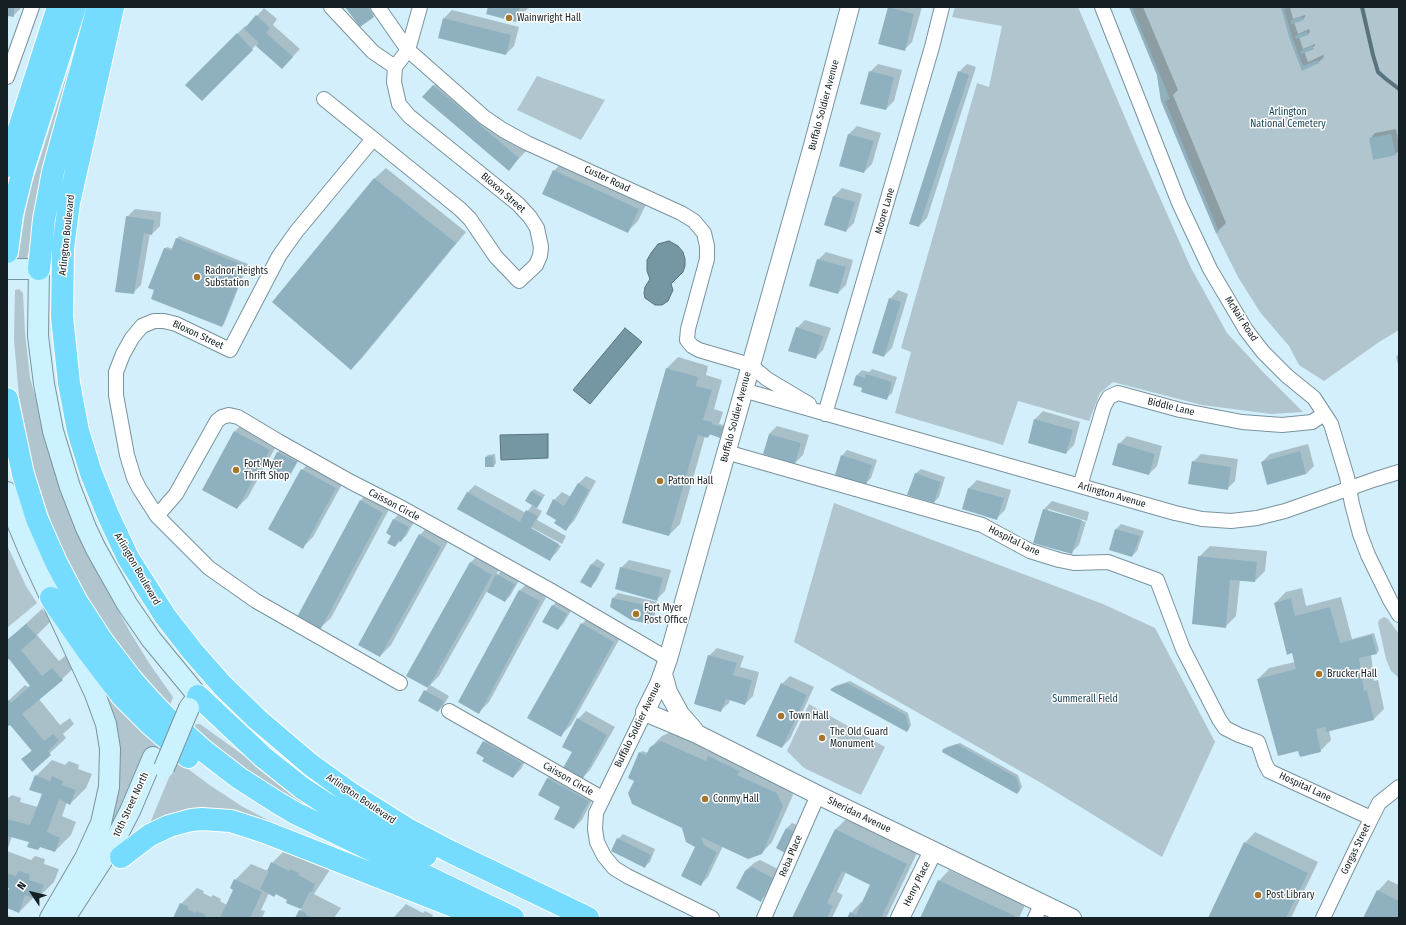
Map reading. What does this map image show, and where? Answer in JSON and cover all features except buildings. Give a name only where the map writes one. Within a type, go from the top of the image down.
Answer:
[{"type":"highway","points":[[7,166],[58,7]]},
{"type":"highway","points":[[7,252],[12,216],[19,186],[76,7]]},
{"type":"highway","points":[[24,274],[44,219],[51,180],[98,7]]},
{"type":"highway","name":"Arlington Boulevard","points":[[113,7],[69,203],[63,248],[62,294],[65,354],[75,416],[89,466],[111,522],[128,558],[165,616],[224,686],[275,735],[330,779],[389,818],[451,852],[588,918]]},
{"type":"highway","points":[[7,150],[21,121]]},
{"type":"highway","points":[[7,399],[23,474],[37,519],[56,562],[67,584],[103,642],[127,674],[148,698],[189,739],[239,778],[295,813],[514,918]]},
{"type":"highway","points":[[51,598],[108,679],[136,711],[162,736],[240,795],[295,813]]},
{"type":"highway","points":[[190,698],[302,788],[328,805],[432,858],[515,882]]},
{"type":"highway","points":[[121,857],[150,835],[169,826],[191,820],[202,819],[231,821],[254,827],[477,915],[489,918]]},
{"type":"main road","points":[[24,274],[38,336],[47,404],[61,459],[78,509],[106,569],[137,621],[164,657],[190,698]]},
{"type":"main road","points":[[7,492],[29,552],[101,708],[108,738],[110,761],[107,799],[101,823],[85,858],[50,918]]},
{"type":"main road","name":"10th Street North","points":[[65,918],[114,842],[158,762],[190,698]]},
{"type":"main road","name":"10th Street North","points":[[81,918],[121,857],[146,810],[158,762]]},
{"type":"street","points":[[7,77],[32,7]]},
{"type":"street","points":[[331,7],[374,52],[395,67],[408,50],[420,7]]},
{"type":"street","name":"Custer Road","points":[[378,7],[408,50],[484,117],[503,130],[527,143],[681,213],[694,221],[704,233],[708,260],[688,329],[687,340],[692,346],[699,350],[750,365]]},
{"type":"street","name":"Buffalo Soldier Avenue","points":[[712,918],[627,876],[614,868],[604,856],[597,842],[595,829],[596,814],[602,798],[659,684],[666,666],[812,149],[850,7]]},
{"type":"street","name":"Moore Lane","points":[[825,414],[930,55],[942,7]]},
{"type":"street","name":"McNair Road","points":[[1102,7],[1179,203],[1210,269],[1246,330],[1263,352],[1286,376],[1314,398],[1331,424],[1348,477],[1352,504],[1366,548],[1390,600],[1399,615]]},
{"type":"street","name":"Bloxon Street","points":[[324,99],[460,209],[470,219],[496,257],[519,282],[536,265],[540,256],[541,247],[537,228],[530,217],[513,200],[409,116],[399,104],[396,94],[394,82],[395,67]]},
{"type":"street","name":"Bloxon Street","points":[[373,139],[296,232],[279,256],[230,350],[176,324],[164,321],[154,321],[142,326],[122,354],[116,372],[116,394],[127,455],[134,478],[157,516],[209,568],[256,601],[400,683]]},
{"type":"street","name":"Arlington Avenue","points":[[750,365],[768,379],[825,414]]},
{"type":"street","name":"Arlington Avenue","points":[[743,390],[1175,514],[1202,519],[1231,521],[1257,518],[1285,511],[1399,472]]},
{"type":"street","name":"Biddle Lane","points":[[1080,486],[1104,406],[1110,397],[1118,393],[1180,410],[1242,422],[1282,424],[1312,422],[1324,414]]},
{"type":"street","name":"Caisson Circle","points":[[157,516],[176,494],[217,421],[222,417],[229,415],[238,417],[278,441],[550,590],[666,666]]},
{"type":"street","name":"Hospital Lane","points":[[726,452],[982,525],[1030,551],[1059,560],[1074,563],[1108,562],[1157,580],[1183,649],[1225,728],[1258,742],[1269,771],[1371,818]]},
{"type":"street","points":[[666,666],[668,692],[680,714],[697,734]]},
{"type":"street","name":"Caisson Circle","points":[[450,712],[602,798]]},
{"type":"street","name":"Sheridan Avenue","points":[[645,712],[697,734],[933,851],[1039,911],[1072,918]]},
{"type":"street","name":"Gorgas Street","points":[[1323,918],[1379,803],[1399,787]]},
{"type":"street","name":"Reba Place","points":[[764,918],[818,795]]},
{"type":"street","name":"Henry Place","points":[[900,918],[933,851]]},
{"type":"green space","points":[[88,7],[36,234],[24,265],[17,265],[26,208],[33,181]]},
{"type":"green space","points":[[955,7],[1078,7],[1191,268],[1227,333],[1303,412],[1271,414],[1202,405],[1113,382],[1100,393],[1089,421],[1018,401],[1003,445],[895,413],[911,352],[901,348],[977,83],[989,87],[1002,26],[952,17]]},
{"type":"green space","name":"Arlington National Cemetery","points":[[1129,7],[1399,7],[1399,330],[1379,342],[1324,381],[1299,365],[1289,346],[1260,312],[1238,277],[1216,233],[1161,101],[1157,75]]},
{"type":"green space","points":[[537,76],[605,100],[581,140],[517,110]]},
{"type":"green space","points":[[19,289],[23,293],[25,333],[30,378],[76,527],[96,570],[130,632],[149,663],[173,697],[170,705],[135,665],[103,622],[77,579],[53,528],[32,464],[19,396],[14,340],[15,290]]},
{"type":"green space","name":"Summerall Field","points":[[834,503],[1103,604],[1155,628],[1215,742],[1162,857],[1043,784],[794,642]]},
{"type":"green space","points":[[7,545],[26,586],[37,603],[7,628]]},
{"type":"green space","points":[[1384,617],[1388,619],[1399,634],[1399,678],[1391,671],[1386,659],[1378,623],[1379,620]]},
{"type":"green space","points":[[99,686],[131,721],[184,766],[243,807],[268,820],[371,862],[255,821],[154,826],[150,823],[173,768],[151,750],[124,814],[89,864],[103,834]]},
{"type":"green space","points":[[809,704],[885,747],[861,795],[804,768],[787,751]]},
{"type":"green space","points":[[196,724],[200,724],[318,809],[276,789],[248,770],[194,728]]},
{"type":"shaded area","points":[[669,241],[678,246],[683,252],[685,266],[683,272],[671,284],[673,290],[668,301],[662,305],[655,305],[645,298],[644,293],[645,287],[650,279],[647,271],[647,260],[658,244]]},
{"type":"shaded area","points":[[625,328],[642,342],[590,404],[573,390]]},
{"type":"shaded area","points":[[548,434],[548,458],[501,460],[500,435]]},
{"type":"waterway","points":[[1362,7],[1378,72],[1399,89]]},
{"type":"place","name":"Wainwright Hall","points":[[509,18]]},
{"type":"place","name":"Radnor Heights Substation","points":[[197,277]]},
{"type":"place","name":"Fort Myer Thrift Shop","points":[[236,470]]},
{"type":"place","name":"Patton Hall","points":[[660,481]]},
{"type":"place","name":"Fort Myer Post Office","points":[[636,614]]},
{"type":"place","name":"Brucker Hall","points":[[1319,674]]},
{"type":"place","name":"Town Hall","points":[[781,716]]},
{"type":"place","name":"The Old Guard Monument","points":[[822,738]]},
{"type":"place","name":"Conmy Hall","points":[[705,799]]},
{"type":"place","name":"Post Library","points":[[1258,895]]}]
